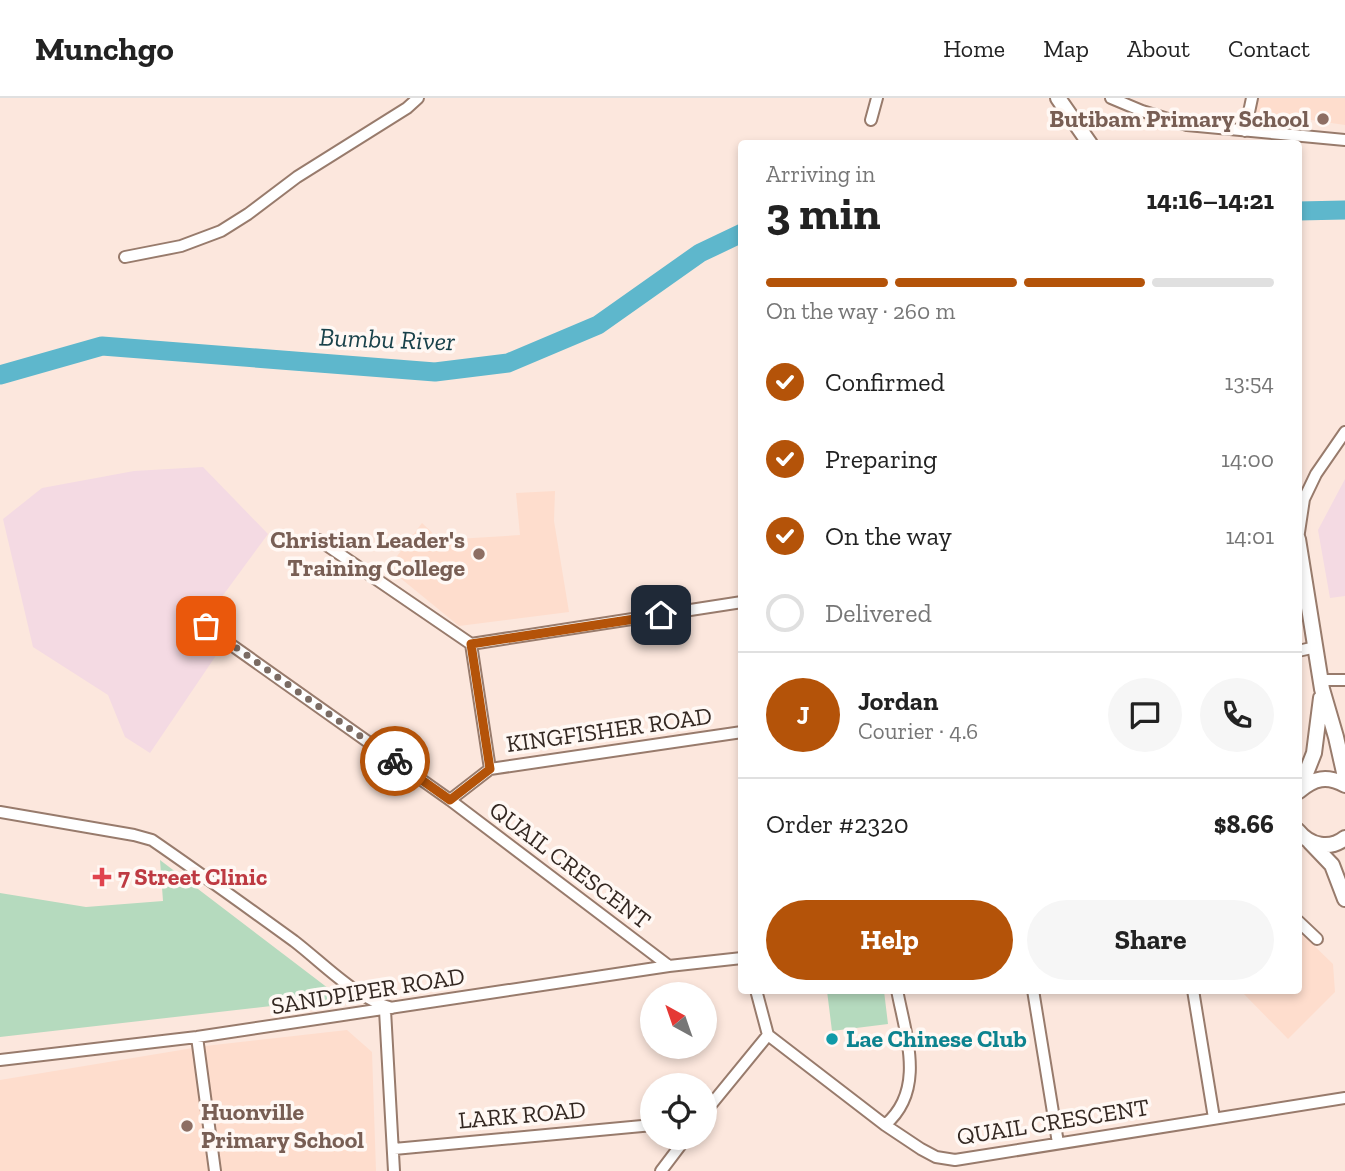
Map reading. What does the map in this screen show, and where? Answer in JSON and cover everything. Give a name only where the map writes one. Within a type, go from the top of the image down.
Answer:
[{"type":"main road","points":[[1066,101],[1087,140]]},
{"type":"main road","points":[[1302,563],[1321,684],[1345,777]]},
{"type":"main road","points":[[1302,784],[1314,753],[1321,684]]},
{"type":"main road","points":[[1302,789],[1309,783],[1322,779],[1336,780],[1345,785]]},
{"type":"main road","points":[[1302,836],[1331,845],[1345,838]]},
{"type":"main road","points":[[1302,836],[1332,865],[1345,899]]},
{"type":"street","points":[[125,257],[181,246],[220,231],[298,177],[407,108],[418,98]]},
{"type":"street","points":[[871,120],[877,98]]},
{"type":"street","points":[[1111,98],[1186,125],[1345,140]]},
{"type":"street","points":[[1245,131],[1252,98]]},
{"type":"street","points":[[1302,512],[1304,499],[1316,474],[1345,432]]},
{"type":"street","points":[[319,540],[471,644],[738,603]]},
{"type":"street","name":"QUAIL CRESCENT","points":[[206,626],[450,800],[668,966]]},
{"type":"street","points":[[471,644],[490,769]]},
{"type":"street","points":[[1302,649],[1316,647]]},
{"type":"street","points":[[1321,684],[1345,680]]},
{"type":"street","name":"KINGFISHER ROAD","points":[[450,800],[490,769],[738,733]]},
{"type":"street","points":[[0,812],[152,840],[362,994],[389,1009],[394,1171]]},
{"type":"street","points":[[1302,925],[1317,939]]},
{"type":"street","name":"SANDPIPER ROAD","points":[[0,1060],[197,1037],[668,966],[738,958]]},
{"type":"street","points":[[717,1097],[768,1035],[757,994]]},
{"type":"street","points":[[885,1125],[903,1106],[909,1087],[909,1054],[898,994]]},
{"type":"street","points":[[1034,994],[1058,1143]]},
{"type":"street","points":[[1194,994],[1214,1118]]},
{"type":"street","name":"QUAIL CRESCENT","points":[[768,1035],[885,1125],[936,1157],[955,1160],[1345,1098]]},
{"type":"street","points":[[197,1037],[215,1171]]},
{"type":"street","name":"LARK ROAD","points":[[394,1149],[640,1126]]},
{"type":"street","points":[[661,1171],[677,1150]]},
{"type":"shaded area","name":"Butibam Primary School","points":[[1258,98],[1345,98],[1345,125],[1256,112]]},
{"type":"shaded area","points":[[203,467],[268,534],[213,609],[236,626],[150,753],[125,737],[108,695],[33,647],[3,519],[42,488],[134,471]]},
{"type":"shaded area","points":[[1345,479],[1345,596],[1330,598],[1318,530]]},
{"type":"shaded area","name":"Christian Leader's Training College","points":[[555,491],[554,521],[569,612],[459,626],[388,568],[422,523],[440,540],[520,535],[516,493]]},
{"type":"shaded area","points":[[1302,934],[1333,964],[1335,992],[1288,1039],[1244,994],[1302,994]]},
{"type":"shaded area","name":"Huonville Primary School","points":[[347,1030],[372,1052],[376,1171],[0,1171],[0,1080],[205,1046]]},
{"type":"green space","points":[[160,860],[341,998],[0,1037],[0,893],[86,907],[163,901]]},
{"type":"green space","points":[[827,994],[884,994],[888,1024],[832,1031]]},
{"type":"waterway","name":"Bumbu River","points":[[1302,211],[1345,210]]},
{"type":"waterway","name":"Bumbu River","points":[[0,375],[102,346],[435,372],[508,363],[598,325],[700,253],[738,235]]},
{"type":"way so far","points":[[206,626],[395,761]]},
{"type":"place","name":"Butibam Primary School","points":[[1323,119]]},
{"type":"place","name":"Christian Leader's Training College","points":[[479,554]]},
{"type":"place","name":"7 Street Clinic","points":[[102,877]]},
{"type":"place","name":"Lae Chinese Club","points":[[832,1039]]},
{"type":"place","name":"Huonville Primary School","points":[[187,1126]]},
{"type":"route","points":[[395,761],[450,800],[490,769],[471,644],[661,615]]}]
